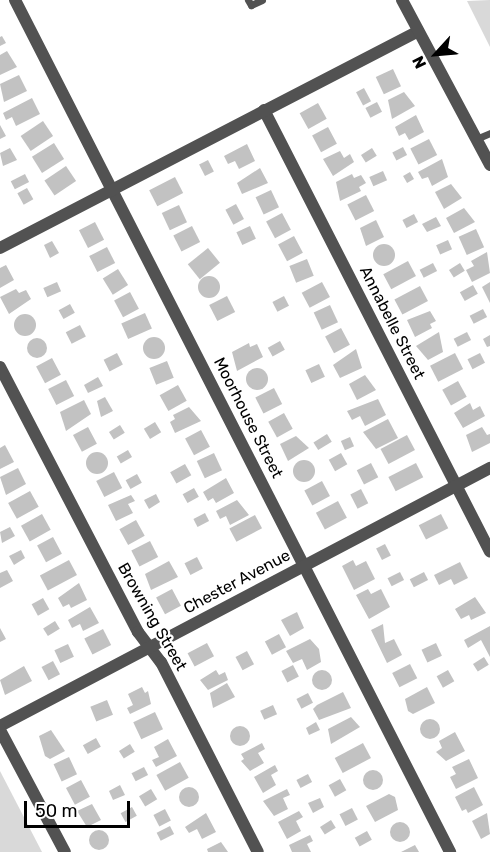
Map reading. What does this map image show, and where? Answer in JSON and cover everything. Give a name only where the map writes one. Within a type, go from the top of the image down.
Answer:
[{"type":"street","name":"Moorhouse Street","points":[[15,0],[450,852]]},
{"type":"street","points":[[402,0],[490,165]]},
{"type":"street","points":[[0,248],[418,31]]},
{"type":"street","name":"Annabelle Street","points":[[264,110],[490,551]]},
{"type":"street","name":"Browning Street","points":[[0,367],[140,636],[150,647],[258,852]]},
{"type":"street","name":"Chester Avenue","points":[[0,728],[490,468]]},
{"type":"street","points":[[0,728],[65,852]]},
{"type":"lane","points":[[248,0],[251,5],[262,0]]},
{"type":"lane","points":[[476,139],[490,133]]},
{"type":"shaded area","points":[[490,0],[490,47],[467,1]]},
{"type":"shaded area","points":[[0,771],[42,852],[0,852]]},
{"type":"building","points":[[2,36],[6,43],[0,46],[0,37]]},
{"type":"building","points":[[7,51],[17,67],[0,75],[0,55]]},
{"type":"building","points":[[393,69],[401,86],[384,94],[376,77]]},
{"type":"building","points":[[19,75],[27,91],[4,102],[0,84]]},
{"type":"building","points":[[364,88],[371,101],[363,105],[356,92]]},
{"type":"building","points":[[404,92],[415,106],[392,119],[388,100]]},
{"type":"building","points":[[32,98],[40,114],[16,126],[12,117],[6,120],[3,113]]},
{"type":"building","points":[[377,102],[382,112],[370,118],[365,108]]},
{"type":"building","points":[[318,103],[327,119],[308,129],[300,113]]},
{"type":"building","points":[[416,115],[424,132],[409,140],[405,133],[399,136],[395,127]]},
{"type":"building","points":[[43,121],[53,136],[31,151],[21,136]]},
{"type":"building","points":[[0,125],[6,136],[0,139]]},
{"type":"building","points":[[328,127],[337,144],[321,152],[312,135]]},
{"type":"building","points":[[429,139],[437,155],[418,165],[410,149]]},
{"type":"building","points":[[54,143],[64,159],[42,173],[32,157]]},
{"type":"building","points":[[247,144],[255,161],[239,169],[235,161],[228,164],[224,156]]},
{"type":"building","points":[[403,147],[407,155],[396,160],[392,152]]},
{"type":"building","points":[[10,148],[17,160],[3,166],[0,153]]},
{"type":"building","points":[[372,148],[377,156],[366,163],[361,155]]},
{"type":"building","points":[[340,151],[344,158],[350,154],[354,162],[333,176],[323,159]]},
{"type":"building","points":[[442,159],[448,177],[432,186],[428,177],[422,179],[418,172]]},
{"type":"building","points":[[208,160],[214,172],[205,176],[199,165]]},
{"type":"building","points":[[66,166],[76,181],[55,195],[44,181]]},
{"type":"building","points":[[260,168],[268,183],[242,194],[237,183]]},
{"type":"building","points":[[383,171],[387,180],[373,186],[369,177]]},
{"type":"building","points":[[410,172],[414,179],[407,183],[403,176]]},
{"type":"building","points":[[25,174],[29,182],[15,189],[11,181]]},
{"type":"building","points":[[352,174],[354,178],[361,175],[366,183],[359,187],[361,191],[340,201],[336,182]]},
{"type":"building","points":[[175,177],[183,193],[157,206],[149,190]]},
{"type":"building","points":[[451,184],[462,198],[444,209],[435,192]]},
{"type":"building","points":[[27,188],[33,199],[24,205],[17,193]]},
{"type":"building","points":[[271,190],[279,207],[264,214],[256,197]]},
{"type":"building","points":[[366,195],[374,211],[355,221],[347,205]]},
{"type":"building","points":[[236,204],[244,219],[233,225],[225,210]]},
{"type":"building","points":[[179,205],[187,222],[170,230],[162,213]]},
{"type":"building","points":[[464,208],[475,222],[454,233],[446,218]]},
{"type":"building","points":[[282,213],[291,230],[275,238],[266,221]]},
{"type":"building","points":[[414,214],[418,222],[407,228],[402,220]]},
{"type":"building","points":[[436,217],[441,226],[427,232],[422,224]]},
{"type":"building","points":[[376,220],[384,237],[366,246],[360,228]]},
{"type":"building","points":[[95,222],[104,240],[88,248],[79,230]]},
{"type":"building","points":[[192,226],[200,242],[181,252],[173,236]]},
{"type":"building","points":[[250,226],[256,239],[242,245],[236,232]]},
{"type":"building","points":[[476,229],[484,247],[467,255],[459,237]]},
{"type":"building","points":[[294,236],[303,253],[287,261],[278,244]]},
{"type":"building","points":[[448,240],[452,249],[440,254],[436,245]]},
{"type":"building","points":[[52,241],[59,253],[50,258],[44,245]]},
{"type":"building","points":[[384,244],[394,251],[395,255],[388,265],[384,266],[374,259],[373,255],[380,245]]},
{"type":"building","points":[[107,247],[115,263],[97,272],[89,256]]},
{"type":"building","points":[[208,248],[220,263],[200,279],[188,264]]},
{"type":"building","points":[[487,252],[490,273],[472,282],[466,270],[474,266],[471,261]]},
{"type":"building","points":[[307,259],[314,276],[296,283],[289,266]]},
{"type":"building","points":[[408,261],[416,276],[391,289],[383,274]]},
{"type":"building","points":[[433,263],[437,271],[424,278],[420,270]]},
{"type":"building","points":[[460,263],[465,271],[454,278],[449,270]]},
{"type":"building","points":[[6,265],[14,280],[0,288],[0,268]]},
{"type":"building","points":[[118,269],[128,285],[113,295],[103,279]]},
{"type":"building","points":[[209,276],[217,279],[220,287],[217,295],[209,298],[201,295],[198,287],[201,279]]},
{"type":"building","points":[[57,282],[61,291],[47,297],[43,288]]},
{"type":"building","points":[[322,282],[330,297],[310,308],[302,293]]},
{"type":"building","points":[[490,282],[490,303],[482,287]]},
{"type":"building","points":[[473,285],[478,294],[465,301],[460,292]]},
{"type":"building","points":[[420,286],[428,301],[402,315],[394,300]]},
{"type":"building","points":[[16,289],[19,293],[26,290],[31,299],[9,314],[0,297]]},
{"type":"building","points":[[130,292],[139,309],[123,317],[114,300]]},
{"type":"building","points":[[227,296],[235,312],[217,321],[209,305]]},
{"type":"building","points":[[284,296],[289,306],[277,312],[272,302]]},
{"type":"building","points":[[70,304],[75,313],[63,319],[59,310]]},
{"type":"building","points":[[330,305],[338,322],[322,330],[314,313]]},
{"type":"building","points":[[483,309],[487,317],[474,324],[470,316]]},
{"type":"building","points":[[430,311],[436,321],[430,324],[432,328],[415,337],[407,320]]},
{"type":"building","points":[[145,313],[152,329],[128,339],[121,324]]},
{"type":"building","points":[[25,314],[35,321],[36,325],[29,335],[25,336],[15,329],[14,325],[21,315]]},
{"type":"building","points":[[80,325],[86,337],[72,344],[66,332]]},
{"type":"building","points":[[341,328],[350,345],[334,353],[325,336]]},
{"type":"building","points":[[439,332],[443,352],[428,360],[416,346]]},
{"type":"building","points":[[467,332],[471,340],[458,347],[454,339]]},
{"type":"building","points":[[490,335],[490,346],[487,347],[483,339]]},
{"type":"building","points":[[154,337],[162,340],[165,348],[162,356],[154,359],[146,356],[143,348],[146,340]]},
{"type":"building","points":[[33,338],[41,338],[47,344],[47,352],[41,358],[33,358],[27,352],[27,344]]},
{"type":"building","points":[[280,341],[285,350],[273,357],[268,348]]},
{"type":"building","points":[[249,343],[250,347],[257,344],[263,357],[237,371],[232,352]]},
{"type":"building","points":[[356,349],[362,368],[340,378],[333,365]]},
{"type":"building","points":[[117,353],[123,365],[110,371],[104,360]]},
{"type":"building","points":[[455,353],[463,369],[438,382],[430,366]]},
{"type":"building","points":[[480,353],[485,363],[473,369],[468,359]]},
{"type":"building","points":[[52,358],[61,375],[45,383],[36,366]]},
{"type":"building","points":[[167,361],[174,378],[156,385],[149,368]]},
{"type":"building","points":[[319,364],[325,377],[311,383],[305,370]]},
{"type":"building","points":[[257,368],[267,375],[268,379],[261,389],[257,390],[247,383],[246,379],[253,369]]},
{"type":"building","points":[[365,375],[376,390],[357,400],[349,384]]},
{"type":"building","points":[[98,377],[103,386],[88,393],[84,385]]},
{"type":"building","points":[[66,380],[74,396],[56,405],[48,389]]},
{"type":"building","points":[[458,381],[467,397],[451,405],[442,390]]},
{"type":"building","points":[[178,385],[187,401],[168,411],[160,395]]},
{"type":"building","points":[[274,388],[282,404],[263,414],[255,398]]},
{"type":"building","points":[[105,397],[113,411],[101,417],[97,401]]},
{"type":"building","points":[[378,399],[386,415],[365,426],[360,416],[352,420],[347,411]]},
{"type":"building","points":[[84,400],[91,414],[66,431],[60,412]]},
{"type":"building","points":[[470,403],[473,410],[480,406],[485,416],[463,428],[454,413]]},
{"type":"building","points":[[189,407],[201,421],[175,433],[170,422],[175,419],[173,415]]},
{"type":"building","points":[[284,413],[293,429],[277,437],[268,422]]},
{"type":"building","points":[[388,419],[398,438],[376,449],[363,432]]},
{"type":"building","points":[[155,422],[161,432],[150,439],[144,429]]},
{"type":"building","points":[[120,425],[125,433],[114,440],[109,432]]},
{"type":"building","points":[[88,427],[97,444],[82,452],[73,435]]},
{"type":"building","points":[[482,427],[487,435],[490,434],[490,443],[472,452],[466,435]]},
{"type":"building","points":[[201,430],[210,447],[194,455],[185,438]]},
{"type":"building","points":[[327,434],[332,442],[318,450],[313,442]]},
{"type":"building","points":[[407,435],[415,450],[388,464],[381,449]]},
{"type":"building","points":[[296,436],[309,448],[288,461],[280,444]]},
{"type":"building","points":[[350,437],[354,446],[345,450],[341,441]]},
{"type":"building","points":[[5,445],[14,462],[0,469],[0,448]]},
{"type":"building","points":[[128,450],[132,457],[121,463],[117,457]]},
{"type":"building","points":[[97,452],[107,459],[108,463],[101,473],[97,474],[87,467],[86,463],[93,453]]},
{"type":"building","points":[[214,453],[222,470],[205,478],[197,461]]},
{"type":"building","points":[[341,453],[347,464],[335,471],[329,460]]},
{"type":"building","points":[[304,460],[314,467],[315,471],[308,481],[304,482],[294,475],[293,471],[300,461]]},
{"type":"building","points":[[371,463],[378,477],[364,485],[357,470]]},
{"type":"building","points":[[416,463],[423,477],[396,491],[388,477]]},
{"type":"building","points":[[185,464],[191,475],[176,484],[170,472]]},
{"type":"building","points":[[18,468],[26,484],[6,495],[0,477]]},
{"type":"building","points":[[114,472],[122,488],[104,497],[96,481]]},
{"type":"building","points":[[137,474],[142,483],[130,489],[126,480]]},
{"type":"building","points":[[226,478],[234,493],[216,503],[213,498],[208,501],[203,492]]},
{"type":"building","points":[[322,481],[330,496],[312,505],[304,490]]},
{"type":"building","points":[[194,488],[199,497],[187,503],[183,494]]},
{"type":"building","points":[[361,489],[368,503],[358,509],[350,494]]},
{"type":"building","points":[[30,491],[39,507],[17,519],[8,503]]},
{"type":"building","points":[[156,494],[160,502],[149,509],[144,500]]},
{"type":"building","points":[[131,495],[135,501],[128,504],[133,513],[116,521],[108,505]]},
{"type":"building","points":[[237,500],[249,515],[230,525],[226,516],[220,519],[216,511]]},
{"type":"building","points":[[338,501],[347,518],[325,530],[316,513]]},
{"type":"building","points":[[205,513],[209,521],[198,527],[193,519]]},
{"type":"building","points":[[42,514],[51,530],[30,541],[21,526]]},
{"type":"building","points":[[441,514],[448,528],[426,540],[419,525]]},
{"type":"building","points":[[255,515],[262,528],[236,542],[229,529]]},
{"type":"building","points":[[136,520],[145,536],[128,545],[119,529]]},
{"type":"building","points":[[10,527],[15,536],[2,543],[0,532]]},
{"type":"building","points":[[53,537],[62,554],[46,562],[37,545]]},
{"type":"building","points":[[150,541],[158,557],[139,567],[131,551]]},
{"type":"building","points":[[385,544],[391,556],[382,560],[376,549]]},
{"type":"building","points":[[21,550],[25,558],[14,565],[9,556]]},
{"type":"building","points":[[197,557],[203,569],[190,575],[185,563]]},
{"type":"building","points":[[69,560],[77,575],[48,591],[40,575]]},
{"type":"building","points":[[353,560],[356,566],[366,561],[375,579],[354,590],[342,566]]},
{"type":"building","points":[[169,561],[178,577],[151,590],[145,574]]},
{"type":"building","points":[[460,562],[468,578],[454,585],[451,579],[439,585],[434,575]]},
{"type":"building","points":[[7,570],[13,581],[0,588],[0,573]]},
{"type":"building","points":[[400,572],[404,580],[392,586],[388,578]]},
{"type":"building","points":[[424,572],[428,580],[414,587],[410,579]]},
{"type":"building","points":[[79,583],[87,600],[71,608],[69,604],[63,607],[58,598]]},
{"type":"building","points":[[172,589],[181,606],[165,614],[156,597]]},
{"type":"building","points":[[368,589],[371,594],[381,589],[390,607],[369,619],[356,595]]},
{"type":"building","points":[[475,597],[486,613],[471,620],[469,615],[461,619],[455,609]]},
{"type":"building","points":[[43,598],[49,609],[38,616],[32,604]]},
{"type":"building","points":[[90,607],[99,623],[83,631],[80,624],[72,628],[68,620]]},
{"type":"building","points":[[297,612],[304,628],[290,636],[281,620]]},
{"type":"building","points":[[55,621],[60,629],[48,636],[43,628]]},
{"type":"building","points":[[383,624],[385,643],[394,639],[402,655],[387,663],[371,630]]},
{"type":"building","points":[[490,626],[490,657],[481,640],[468,648],[464,640]]},
{"type":"building","points":[[0,628],[6,639],[0,642]]},
{"type":"building","points":[[103,629],[111,645],[92,655],[84,639]]},
{"type":"building","points":[[279,634],[286,647],[272,655],[265,642]]},
{"type":"building","points":[[310,639],[319,649],[321,662],[307,670],[302,659],[293,663],[286,651]]},
{"type":"building","points":[[207,643],[214,656],[195,667],[188,653]]},
{"type":"building","points":[[436,643],[442,656],[427,662],[421,650]]},
{"type":"building","points":[[68,644],[74,657],[60,663],[54,650]]},
{"type":"building","points":[[247,651],[254,664],[243,670],[236,657]]},
{"type":"building","points":[[484,657],[489,665],[478,672],[473,664]]},
{"type":"building","points":[[53,661],[60,674],[49,680],[42,667]]},
{"type":"building","points":[[410,664],[417,678],[399,687],[392,673]]},
{"type":"building","points":[[293,665],[299,677],[287,682],[281,671]]},
{"type":"building","points":[[24,666],[32,681],[5,695],[0,680]]},
{"type":"building","points":[[216,670],[219,675],[225,672],[228,680],[208,690],[200,680]]},
{"type":"building","points":[[322,670],[329,673],[332,680],[329,687],[322,690],[315,687],[312,680],[315,673]]},
{"type":"building","points":[[448,670],[454,681],[443,688],[437,676]]},
{"type":"building","points":[[227,683],[235,697],[213,708],[210,693]]},
{"type":"building","points":[[142,687],[145,693],[148,691],[151,704],[130,714],[127,708],[133,705],[128,694]]},
{"type":"building","points":[[427,687],[435,703],[413,714],[408,711],[405,699]]},
{"type":"building","points":[[343,692],[351,708],[319,720],[313,709]]},
{"type":"building","points":[[308,693],[313,703],[301,709],[296,699]]},
{"type":"building","points":[[107,700],[113,715],[96,722],[90,707]]},
{"type":"building","points":[[273,705],[277,714],[264,720],[260,711]]},
{"type":"building","points":[[155,712],[163,729],[141,739],[133,722]]},
{"type":"building","points":[[351,717],[360,727],[331,744],[328,729]]},
{"type":"building","points":[[426,719],[434,719],[440,725],[440,733],[434,739],[426,739],[420,733],[420,725]]},
{"type":"building","points":[[316,722],[320,730],[309,735],[306,728]]},
{"type":"building","points":[[240,726],[247,729],[250,736],[247,743],[240,746],[233,743],[230,736],[233,729]]},
{"type":"building","points":[[51,730],[65,751],[50,759],[45,756],[39,736]]},
{"type":"building","points":[[455,732],[465,751],[446,761],[436,752],[442,748],[439,741]]},
{"type":"building","points":[[96,738],[101,747],[88,754],[83,745]]},
{"type":"building","points":[[168,739],[177,756],[156,767],[152,760],[159,757],[154,747]]},
{"type":"building","points":[[262,743],[265,749],[258,753],[264,763],[250,771],[241,761],[244,759],[241,754]]},
{"type":"building","points":[[363,743],[371,758],[343,773],[335,758]]},
{"type":"building","points":[[130,744],[135,752],[124,759],[119,751]]},
{"type":"building","points":[[69,757],[77,774],[62,781],[54,764]]},
{"type":"building","points":[[469,759],[478,778],[456,789],[450,777],[456,774],[452,767]]},
{"type":"building","points":[[180,762],[189,778],[165,791],[156,775]]},
{"type":"building","points":[[275,765],[278,771],[271,775],[276,785],[263,793],[254,777]]},
{"type":"building","points":[[144,767],[148,775],[136,781],[132,773]]},
{"type":"building","points":[[373,770],[380,773],[383,780],[380,787],[373,790],[366,787],[363,780],[366,773]]},
{"type":"building","points":[[308,774],[312,782],[301,788],[296,780]]},
{"type":"building","points":[[340,779],[346,790],[335,797],[329,785]]},
{"type":"building","points":[[81,780],[90,797],[75,805],[66,788]]},
{"type":"building","points":[[120,785],[125,795],[113,800],[109,791]]},
{"type":"building","points":[[189,787],[196,790],[199,797],[196,804],[189,807],[182,804],[179,797],[182,790]]},
{"type":"building","points":[[474,787],[483,805],[468,813],[466,809],[462,811],[455,797]]},
{"type":"building","points":[[151,789],[157,799],[145,806],[139,796]]},
{"type":"building","points":[[287,789],[290,795],[283,798],[288,809],[274,816],[263,801]]},
{"type":"building","points":[[389,794],[395,797],[398,810],[375,822],[366,806]]},
{"type":"building","points":[[320,798],[324,807],[313,813],[308,803]]},
{"type":"building","points":[[92,804],[101,820],[87,827],[77,811]]},
{"type":"building","points":[[132,807],[137,816],[125,822],[121,813]]},
{"type":"building","points":[[352,808],[358,820],[345,826],[340,814]]},
{"type":"building","points":[[165,809],[171,821],[159,826],[153,815]]},
{"type":"building","points":[[299,811],[303,817],[296,821],[301,831],[287,839],[278,822]]},
{"type":"building","points":[[206,813],[216,832],[202,839],[197,829],[189,833],[185,827]]},
{"type":"building","points":[[487,813],[490,834],[481,839],[472,821]]},
{"type":"building","points":[[331,820],[336,828],[325,835],[320,827]]},
{"type":"building","points":[[400,822],[407,825],[410,832],[407,839],[400,842],[393,839],[390,832],[393,825]]},
{"type":"building","points":[[170,826],[174,834],[161,841],[157,833]]},
{"type":"building","points":[[99,830],[106,833],[109,840],[106,847],[99,850],[92,847],[89,840],[92,833]]},
{"type":"building","points":[[367,831],[372,840],[360,847],[355,838]]},
{"type":"building","points":[[310,835],[313,841],[307,844],[311,852],[292,852],[289,845]]},
{"type":"building","points":[[221,842],[228,852],[208,852],[207,849]]},
{"type":"building","points":[[415,845],[419,852],[401,852]]}]
